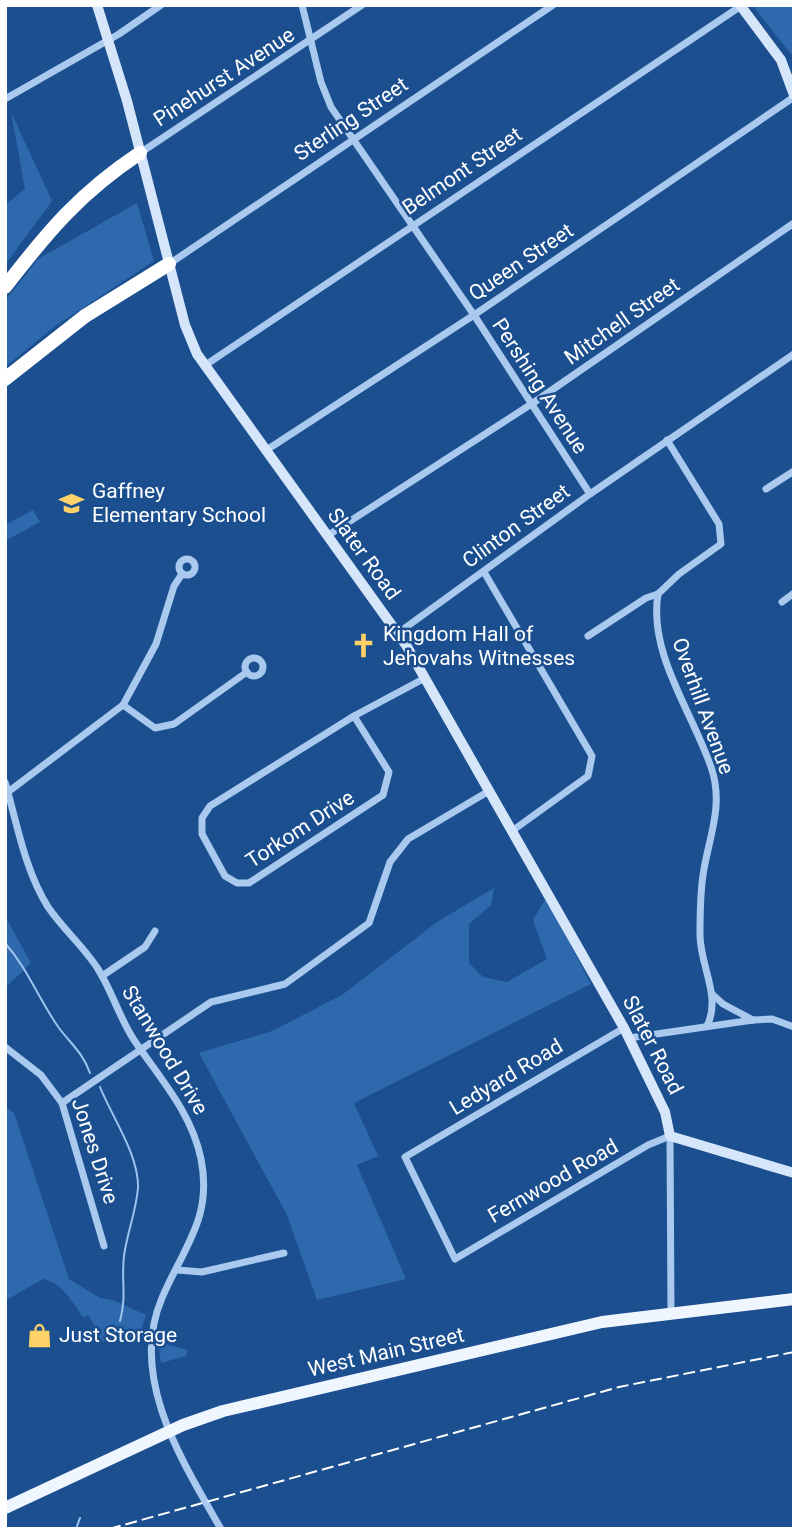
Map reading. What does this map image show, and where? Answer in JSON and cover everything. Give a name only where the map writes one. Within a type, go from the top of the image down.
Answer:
[{"type":"highway","points":[[5,286],[71,206],[100,181],[141,153]]},
{"type":"highway","points":[[5,379],[93,311],[169,264]]},
{"type":"main road","name":"Slater Road","points":[[97,5],[141,153],[187,331],[204,366],[398,633],[627,1033],[665,1112],[670,1136]]},
{"type":"main road","points":[[740,6],[781,60],[794,96]]},
{"type":"main road","points":[[670,1136],[794,1173]]},
{"type":"main road","name":"West Main Street","points":[[5,1508],[168,1432],[220,1412],[602,1322],[794,1299]]},
{"type":"street","points":[[5,99],[108,40],[161,5]]},
{"type":"street","name":"Pershing Avenue","points":[[302,5],[321,82],[331,107],[474,315],[590,494]]},
{"type":"street","name":"Pinehurst Avenue","points":[[141,153],[362,5]]},
{"type":"street","name":"Sterling Street","points":[[169,264],[553,5]]},
{"type":"street","name":"Belmont Street","points":[[204,366],[740,6]]},
{"type":"street","name":"Queen Street","points":[[265,451],[474,315],[794,96]]},
{"type":"street","name":"Mitchell Street","points":[[327,536],[533,404],[794,223]]},
{"type":"street","name":"Clinton Street","points":[[398,633],[590,494],[794,354]]},
{"type":"street","points":[[588,636],[646,598],[658,594],[679,574],[721,544],[719,524],[667,440]]},
{"type":"street","points":[[766,489],[794,471]]},
{"type":"street","points":[[484,572],[592,756],[589,776],[512,831]]},
{"type":"street","points":[[8,792],[123,705],[156,644],[174,586],[182,574]]},
{"type":"street","points":[[782,602],[794,593]]},
{"type":"street","name":"Overhill Avenue","points":[[658,594],[656,610],[660,642],[715,785],[714,828],[704,869],[700,915],[704,967],[712,994],[713,1010],[707,1026]]},
{"type":"street","points":[[123,705],[155,728],[174,724],[247,672]]},
{"type":"street","name":"Torkom Drive","points":[[354,716],[389,772],[383,795],[249,883],[237,883],[225,877],[202,834],[202,818],[210,806],[354,716],[425,678]]},
{"type":"street","name":"Stanwood Drive","points":[[5,782],[21,839],[41,893],[102,976],[141,1048],[188,1119],[201,1159],[204,1189],[199,1222],[157,1311],[150,1342],[152,1369],[168,1432],[221,1529]]},
{"type":"street","points":[[62,1103],[211,1002],[285,984],[369,923],[390,862],[408,839],[489,791]]},
{"type":"street","points":[[102,976],[145,947],[155,931]]},
{"type":"street","points":[[712,994],[723,1004],[753,1020]]},
{"type":"street","points":[[627,1033],[772,1019],[794,1027]]},
{"type":"street","name":"Ledyard Road","points":[[454,1259],[405,1157],[627,1033]]},
{"type":"street","name":"Jones Drive","points":[[5,1047],[41,1075],[62,1103],[104,1246]]},
{"type":"street","name":"Fernwood Road","points":[[454,1259],[648,1145],[670,1136]]},
{"type":"street","name":"Slater Road","points":[[670,1136],[671,1313]]},
{"type":"street","points":[[177,1270],[202,1272],[284,1253]]},
{"type":"shaded area","points":[[752,5],[794,5],[794,58]]},
{"type":"shaded area","points":[[11,112],[52,201],[5,265],[5,205],[25,189]]},
{"type":"shaded area","points":[[137,203],[154,261],[54,327],[5,367],[5,301],[38,259]]},
{"type":"shaded area","points":[[33,510],[40,522],[5,541],[5,525]]},
{"type":"shaded area","points":[[494,888],[491,905],[469,924],[469,963],[483,977],[507,982],[547,959],[533,920],[546,898],[591,984],[354,1103],[378,1156],[357,1165],[406,1279],[317,1300],[287,1215],[199,1053],[272,1031],[342,995],[437,922]]},
{"type":"shaded area","points":[[5,916],[31,963],[6,987],[5,986]]},
{"type":"shaded area","points":[[5,1106],[14,1113],[69,1279],[100,1298],[113,1300],[146,1315],[139,1336],[105,1342],[96,1338],[101,1335],[88,1315],[83,1317],[62,1289],[43,1279],[5,1301]]},
{"type":"shaded area","points":[[158,1342],[188,1350],[186,1356],[161,1363]]},
{"type":"waterway","points":[[5,943],[90,1073]]},
{"type":"waterway","points":[[100,1087],[130,1149],[137,1175],[137,1197],[124,1256],[120,1321]]},
{"type":"waterway","points":[[76,1529],[80,1518]]},
{"type":"railway","points":[[109,1529],[619,1387],[794,1352]]},
{"type":"place","name":"Gaffney Elementary School","points":[[72,503]]},
{"type":"place","name":"Kingdom Hall of Jehovahs Witnesses","points":[[363,646]]},
{"type":"place","name":"Just Storage","points":[[39,1335]]}]
